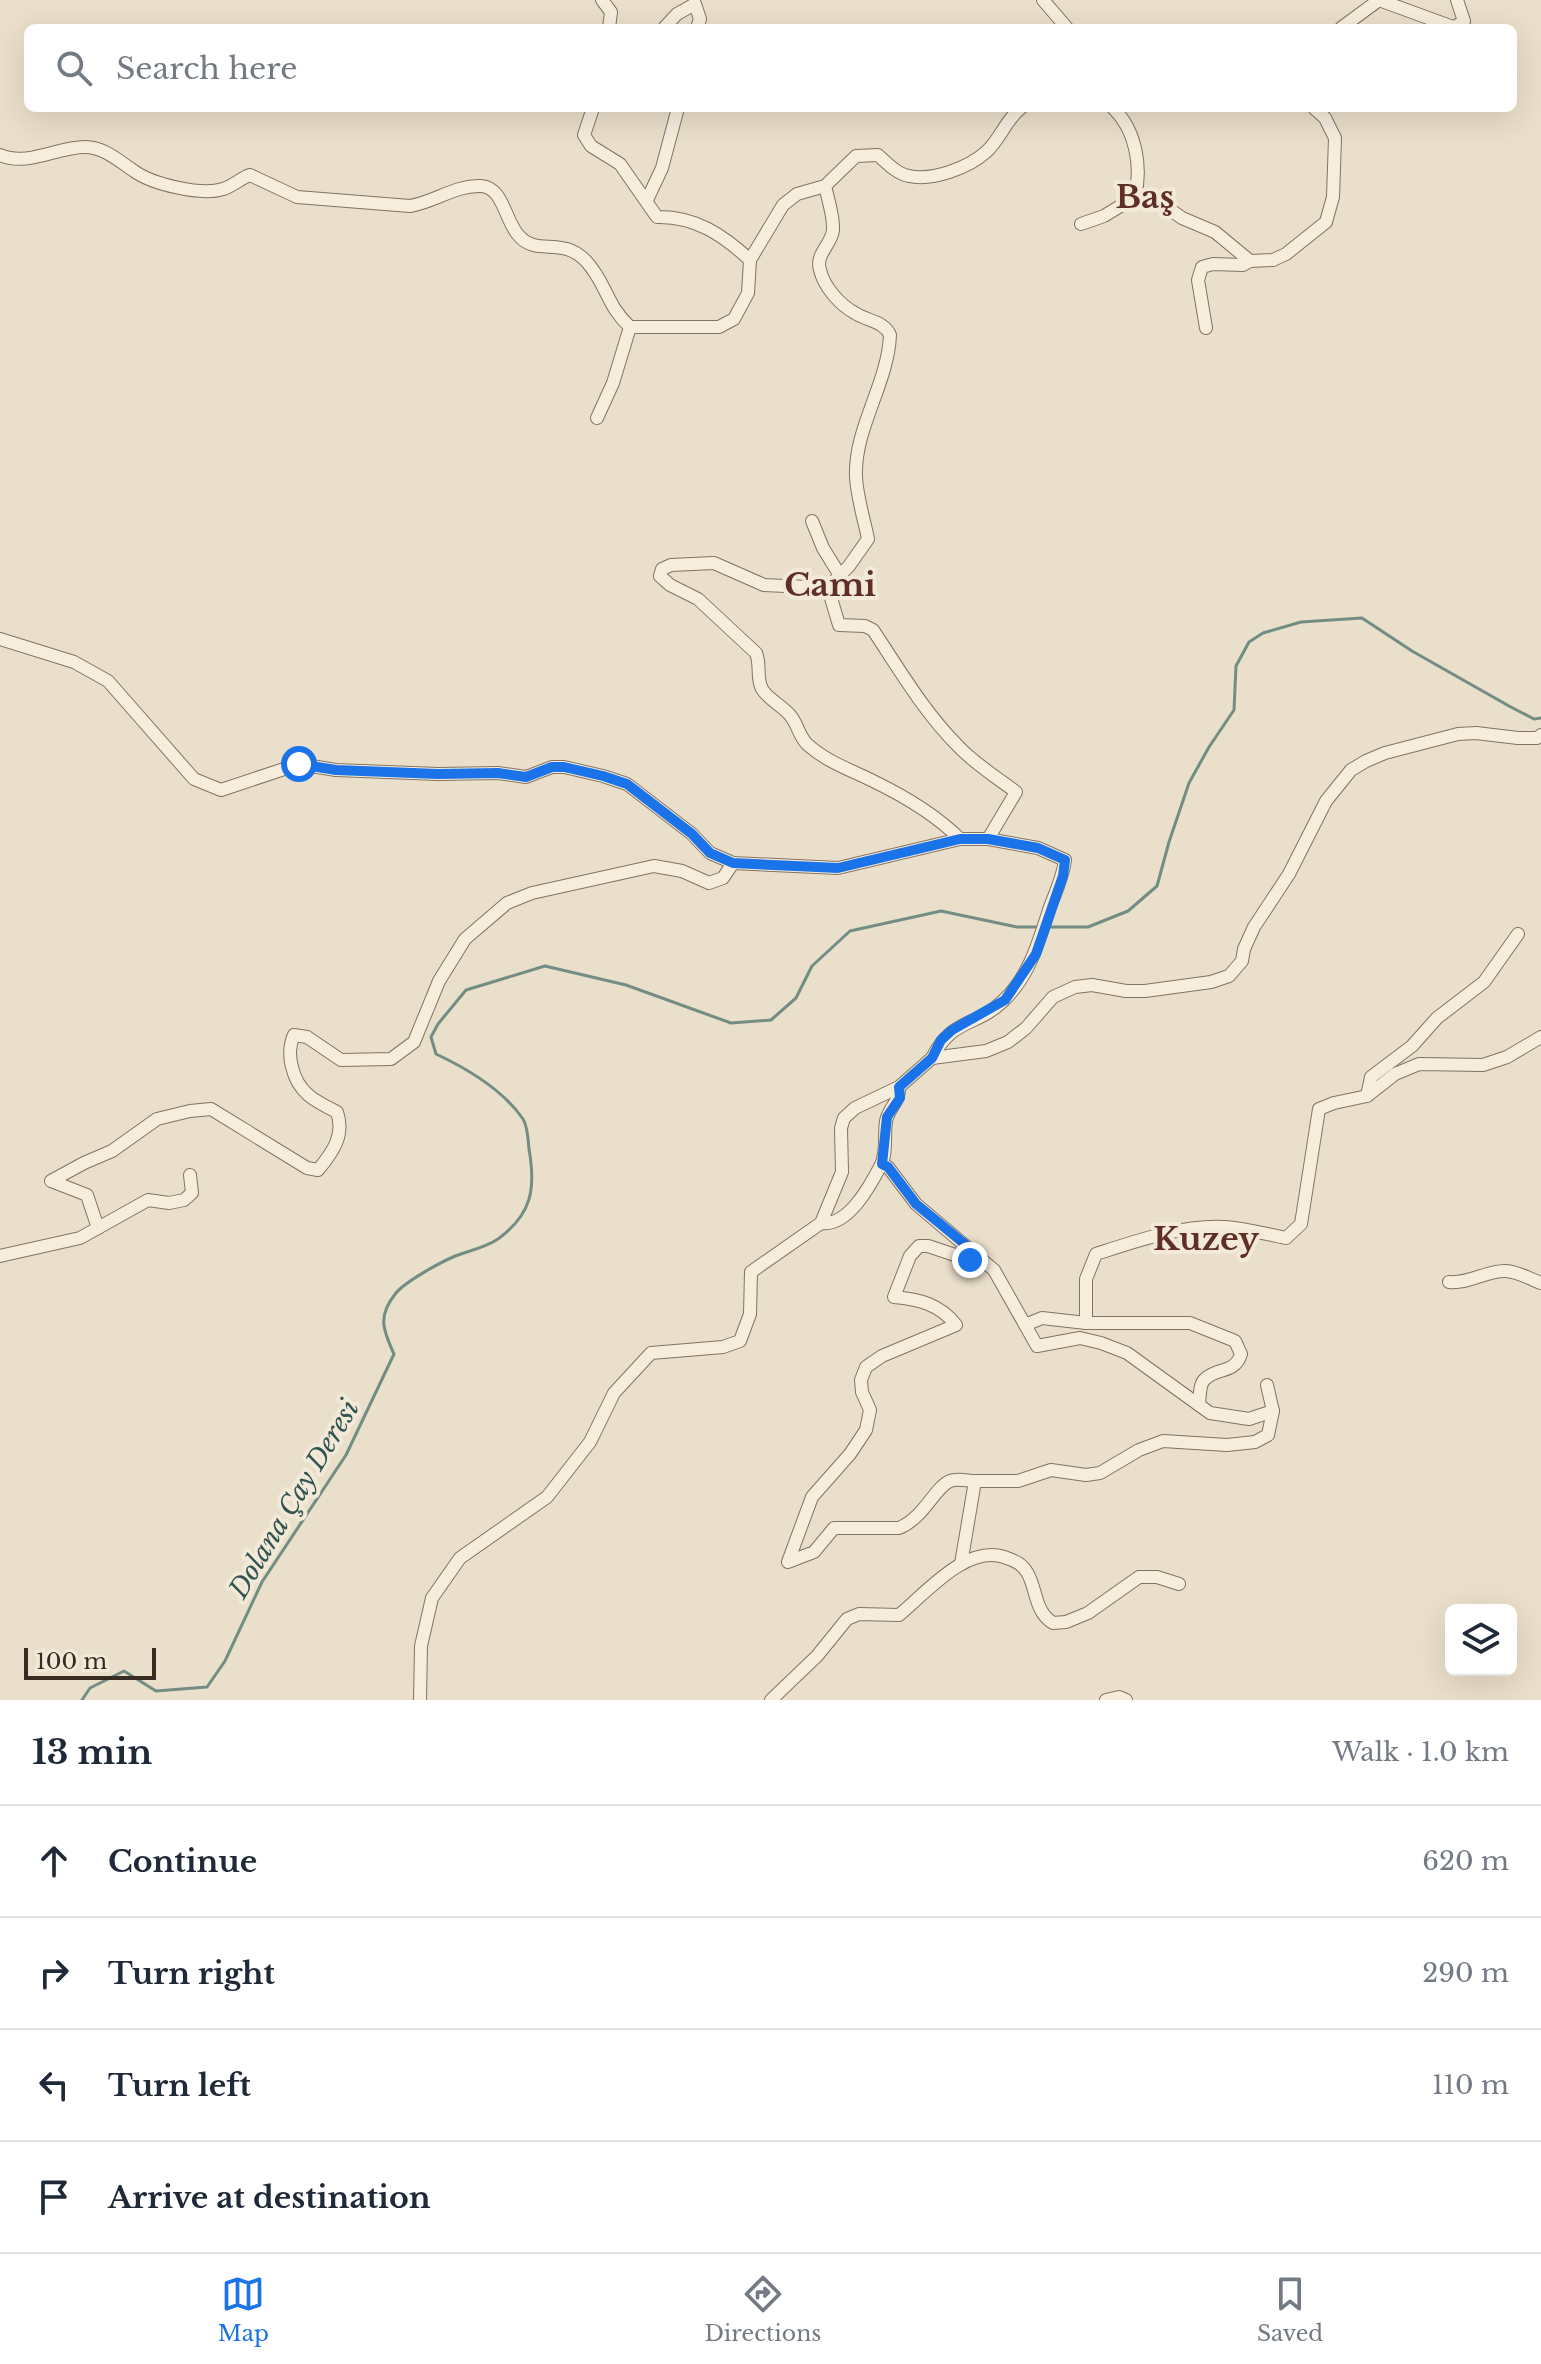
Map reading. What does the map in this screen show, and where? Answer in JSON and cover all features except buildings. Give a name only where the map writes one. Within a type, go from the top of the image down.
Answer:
[{"type":"street","points":[[602,0],[611,12],[610,24]]},
{"type":"street","points":[[1043,0],[1064,24]]},
{"type":"street","points":[[1346,24],[1379,0],[1442,24]]},
{"type":"street","points":[[1457,0],[1464,21],[1459,24]]},
{"type":"street","points":[[668,24],[677,14],[695,4],[700,19],[698,24]]},
{"type":"street","points":[[592,112],[584,135],[591,146],[620,164],[657,217],[672,216],[696,222],[726,237],[750,260]]},
{"type":"street","points":[[647,200],[662,168],[677,112]]},
{"type":"street","points":[[0,155],[25,159],[82,147],[94,148],[112,155],[138,174],[181,188],[224,189],[250,175],[297,197],[410,206],[451,190],[484,186],[497,193],[511,227],[522,240],[536,246],[565,246],[584,259],[600,278],[614,313],[630,327],[719,327],[734,319],[748,293],[750,260],[783,205],[797,194],[825,186],[856,156],[878,155],[907,176],[927,177],[955,169],[988,151],[1018,112]]},
{"type":"street","points":[[1117,112],[1124,118],[1137,157],[1140,174],[1135,197]]},
{"type":"street","points":[[1206,328],[1198,280],[1200,270],[1205,265],[1243,265],[1250,261],[1273,260],[1286,254],[1326,222],[1333,197],[1335,138],[1318,112]]},
{"type":"street","points":[[825,186],[833,231],[820,258],[819,270],[831,292],[843,305],[881,324],[890,335],[878,396],[861,440],[856,476],[868,539],[828,588]]},
{"type":"street","points":[[1081,224],[1104,216],[1135,197],[1158,201],[1182,218],[1215,232],[1250,261]]},
{"type":"street","points":[[597,418],[613,383],[630,327]]},
{"type":"street","points":[[812,521],[823,548],[839,574]]},
{"type":"street","points":[[828,588],[764,585],[714,563],[671,565],[662,569],[660,576],[670,585],[698,599],[756,653],[760,662],[762,688],[791,715],[801,738],[811,748],[842,768],[875,782],[941,820],[960,839]]},
{"type":"street","points":[[828,588],[839,625],[865,626],[873,630],[920,700],[956,744],[982,768],[1016,792],[988,839]]},
{"type":"street","points":[[0,639],[74,662],[108,681],[194,779],[221,790],[299,764],[336,770],[498,773],[526,777],[552,767],[564,767],[627,784],[692,834],[710,853],[733,863],[838,868],[960,839],[988,839],[1038,848],[1065,860],[1063,876],[1036,954],[1005,1000],[952,1030],[941,1040],[932,1058],[899,1087],[855,1108],[844,1118],[841,1128],[842,1172],[821,1223],[751,1272],[750,1314],[740,1341],[723,1347],[651,1353],[614,1393],[590,1442],[547,1497],[460,1558],[432,1598],[421,1646],[420,1700]]},
{"type":"street","points":[[932,1058],[986,1051],[1008,1042],[1026,1028],[1053,997],[1075,987],[1092,985],[1145,991],[1211,982],[1229,976],[1242,961],[1254,927],[1289,874],[1326,801],[1351,770],[1385,753],[1458,734],[1518,738],[1537,738],[1541,735]]},
{"type":"street","points":[[98,1228],[87,1195],[51,1181],[112,1151],[157,1119],[211,1109],[307,1168],[318,1170],[339,1139],[341,1124],[337,1112],[309,1098],[295,1080],[289,1045],[294,1035],[307,1037],[341,1060],[391,1059],[414,1042],[439,981],[465,939],[507,903],[532,893],[654,866],[682,871],[709,883],[723,878],[733,863]]},
{"type":"street","points":[[1367,1096],[1371,1077],[1412,1046],[1437,1018],[1484,982],[1518,934]]},
{"type":"street","points":[[1086,1323],[1086,1279],[1096,1254],[1189,1230],[1224,1227],[1286,1238],[1301,1224],[1319,1109],[1367,1096],[1395,1074],[1419,1064],[1483,1065],[1507,1057],[1541,1037]]},
{"type":"street","points":[[821,1223],[828,1224],[852,1211],[882,1164],[887,1117],[900,1098],[899,1087]]},
{"type":"street","points":[[882,1164],[888,1167],[916,1204],[994,1270],[1037,1346],[1080,1338],[1127,1353],[1210,1413],[1249,1419],[1273,1411]]},
{"type":"street","points":[[0,1256],[80,1238],[148,1200],[169,1203],[184,1200],[192,1193],[190,1175]]},
{"type":"street","points":[[977,1255],[970,1260],[919,1246],[910,1256],[894,1297],[929,1303],[956,1325],[882,1356],[866,1367],[861,1380],[862,1392],[870,1410],[866,1430],[850,1454],[812,1497],[788,1562],[814,1552],[834,1528],[899,1528],[908,1524],[952,1479],[1018,1481],[1051,1470],[1086,1475],[1100,1473],[1139,1450],[1163,1441],[1227,1445],[1255,1442],[1268,1435],[1273,1411],[1267,1385]]},
{"type":"street","points":[[1449,1282],[1463,1284],[1500,1271],[1512,1272],[1541,1283]]},
{"type":"street","points":[[1025,1325],[1042,1318],[1086,1323],[1190,1323],[1235,1341],[1241,1354],[1239,1362],[1228,1371],[1202,1382],[1199,1405]]},
{"type":"street","points":[[961,1564],[975,1481]]},
{"type":"street","points":[[771,1700],[817,1656],[847,1619],[859,1614],[899,1615],[961,1564],[990,1553],[1020,1563],[1029,1575],[1041,1612],[1053,1623],[1066,1622],[1088,1613],[1139,1577],[1157,1577],[1179,1584]]},
{"type":"street","points":[[1106,1700],[1119,1697],[1126,1700]]},
{"type":"waterway","name":"Dolana Çay Deresi","points":[[1047,927],[1088,927],[1128,911],[1157,886],[1189,783],[1234,710],[1236,666],[1249,642],[1263,633],[1301,622],[1362,618],[1412,651],[1509,706],[1534,719],[1541,718]]},
{"type":"waterway","name":"Dolana Çay Deresi","points":[[82,1700],[90,1688],[124,1671],[156,1691],[207,1687],[225,1661],[262,1582],[346,1455],[394,1354],[384,1323],[390,1301],[400,1289],[431,1268],[498,1239],[525,1210],[532,1176],[528,1134],[523,1119],[484,1081],[436,1054],[431,1037],[466,990],[545,966],[626,985],[731,1023],[771,1020],[796,998],[812,966],[850,931],[941,911],[1017,927],[1039,927]]},
{"type":"district","name":"Baş","points":[[1145,197]]},
{"type":"district","name":"Cami","points":[[830,585]]},
{"type":"district","name":"Kuzey","points":[[1206,1239]]},
{"type":"route","points":[[299,764],[336,770],[498,773],[526,777],[552,767],[564,767],[627,784],[692,834],[710,853],[733,863],[838,868],[960,839],[988,839],[1038,848],[1065,860],[1063,876],[1036,954],[1005,1000],[952,1030],[941,1040],[932,1058],[899,1087],[900,1098],[887,1117],[882,1164],[888,1167],[916,1204],[977,1255],[970,1260]]}]
